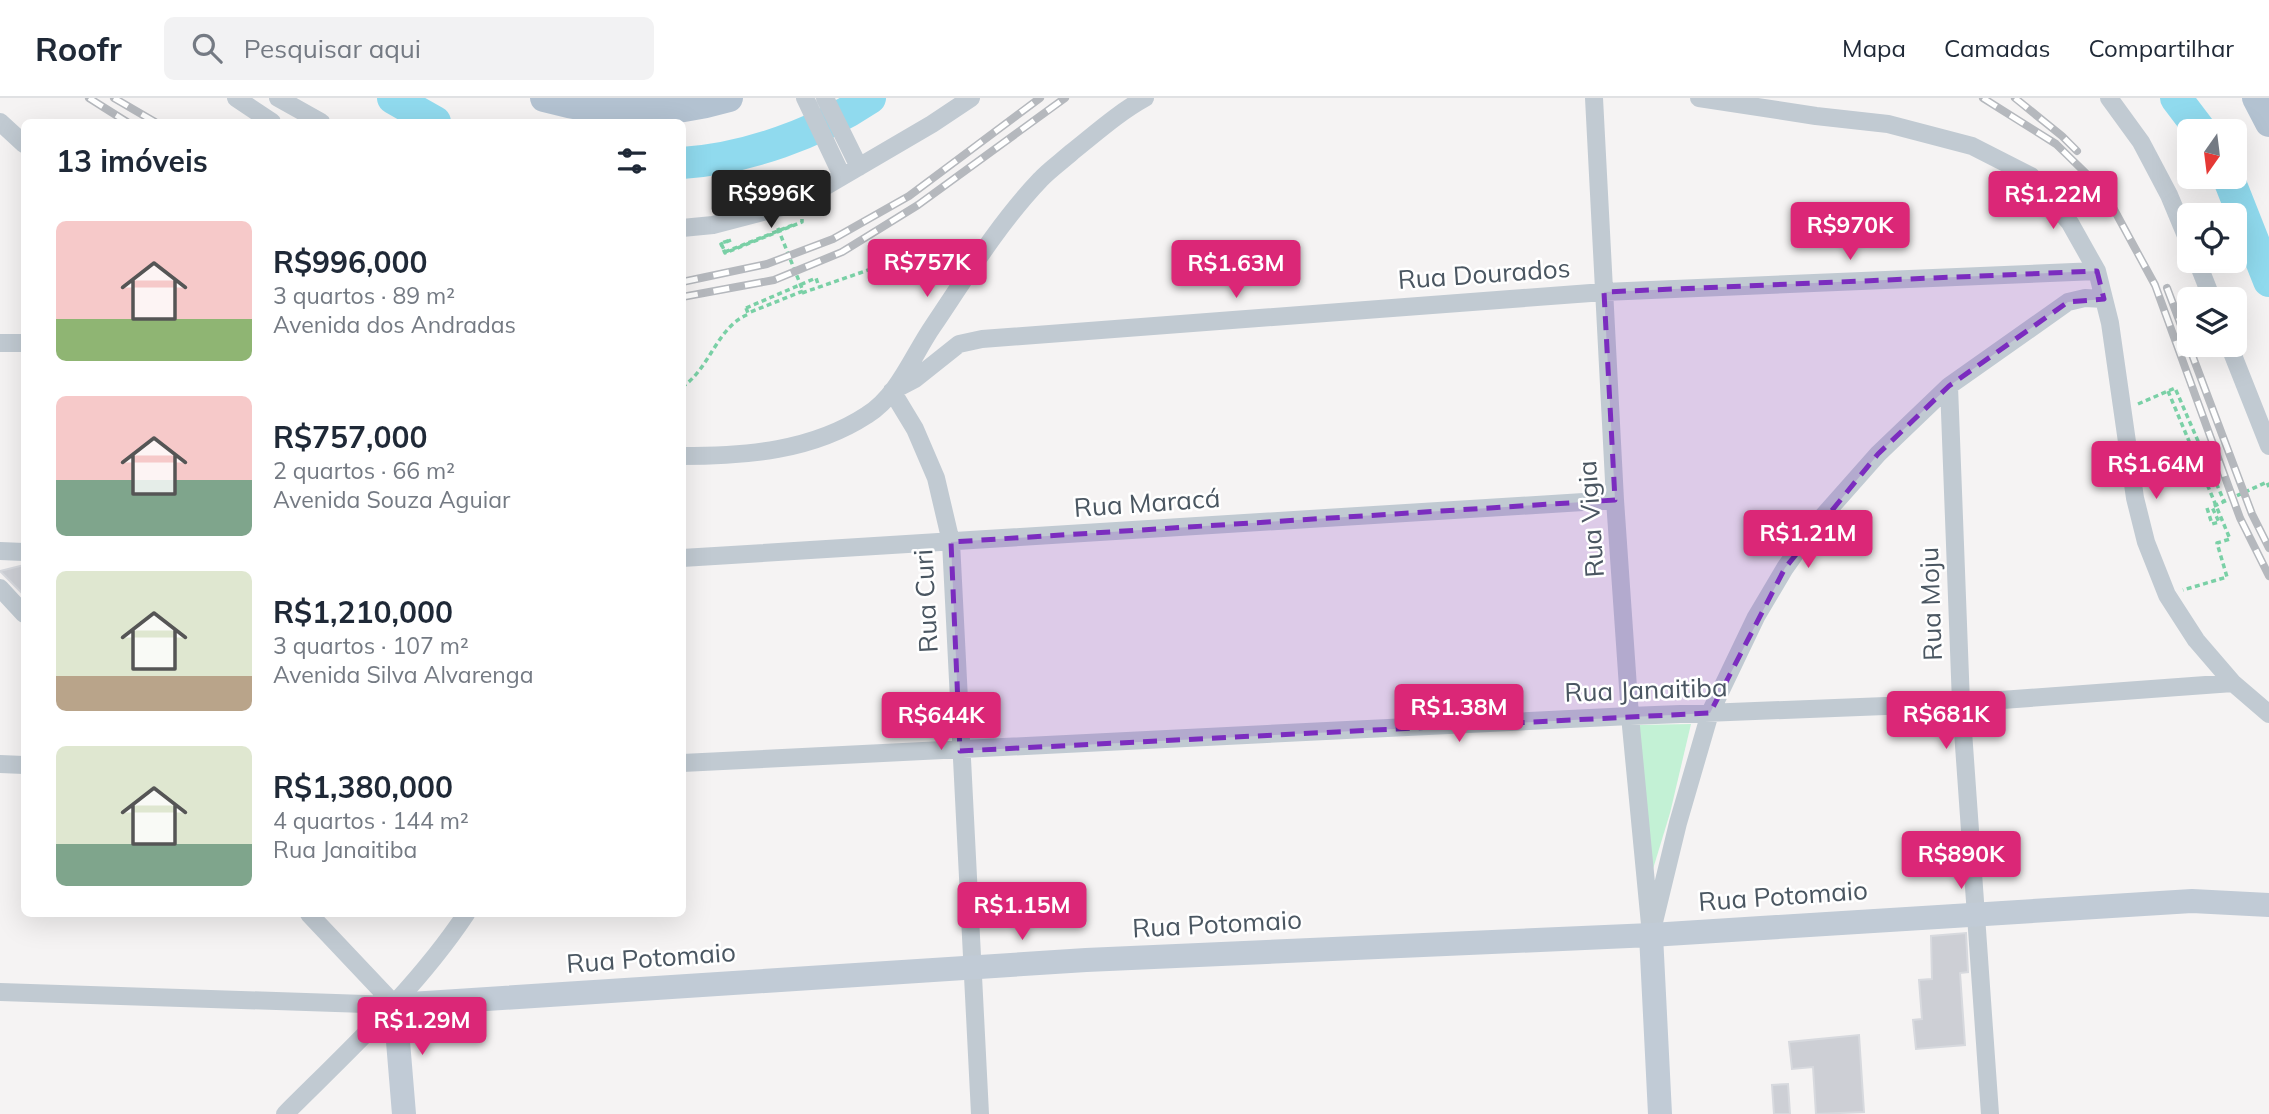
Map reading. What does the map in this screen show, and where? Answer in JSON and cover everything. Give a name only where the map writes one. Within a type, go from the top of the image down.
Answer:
[{"type":"main road","points":[[544,98],[588,108],[652,111],[700,107],[729,98]]},
{"type":"main road","points":[[2256,98],[2269,124]]},
{"type":"street","points":[[236,98],[268,119]]},
{"type":"street","points":[[278,98],[316,119]]},
{"type":"street","points":[[806,98],[838,169]]},
{"type":"street","points":[[825,98],[856,160]]},
{"type":"street","points":[[686,228],[793,210],[838,169],[971,98]]},
{"type":"street","points":[[686,456],[757,454],[797,446],[833,433],[869,415],[892,391],[925,336],[987,246],[1040,179],[1122,111],[1144,98]]},
{"type":"street","name":"Rua Vigia","points":[[1594,98],[1615,500],[1630,716],[1651,935]]},
{"type":"street","points":[[1699,98],[1888,124],[1972,145],[2031,176],[2070,223],[2097,271],[2110,323],[2135,498],[2146,542],[2167,595],[2196,640],[2233,683],[2269,713]]},
{"type":"street","points":[[2109,98],[2141,142],[2177,214]]},
{"type":"street","points":[[0,122],[21,141]]},
{"type":"street","name":"Rua Dourados","points":[[892,391],[915,379],[959,344],[982,339],[1604,292],[2097,271]]},
{"type":"street","points":[[1660,1114],[1651,935],[1678,823],[1710,713],[1756,617],[1816,524],[1878,454],[1950,386],[2068,302],[2085,298],[2104,299]]},
{"type":"street","points":[[0,343],[21,343]]},
{"type":"street","points":[[2234,357],[2269,446]]},
{"type":"street","name":"Rua Moju","points":[[1950,386],[1961,703],[1990,1114]]},
{"type":"street","name":"Rua Curi","points":[[892,391],[915,429],[936,478],[951,542],[980,1114]]},
{"type":"street","name":"Rua Maracá","points":[[686,558],[1615,500]]},
{"type":"street","points":[[0,551],[21,552]]},
{"type":"street","points":[[0,588],[21,611]]},
{"type":"street","name":"Rua Janaitiba","points":[[686,763],[1630,716],[1961,703],[2233,683]]},
{"type":"street","points":[[0,764],[21,765]]},
{"type":"street","name":"Rua Potomaio","points":[[0,992],[395,1004],[1099,960],[1651,935],[2192,901],[2269,905]]},
{"type":"street","points":[[312,917],[395,1004],[404,1114]]},
{"type":"street","points":[[285,1114],[395,1004],[443,949],[464,917]]},
{"type":"path","points":[[793,210],[793,225],[725,252],[721,243],[732,239],[720,244],[724,253],[802,222],[793,210]]},
{"type":"path","points":[[767,226],[777,222],[789,256],[798,280],[803,292],[748,313],[746,308],[792,288],[804,283],[816,278],[818,285]]},
{"type":"path","points":[[686,385],[695,379],[730,327],[741,317],[818,285],[949,242],[987,246]]},
{"type":"path","points":[[2123,411],[2175,388],[2224,501]]},
{"type":"path","points":[[2167,595],[2227,577],[2217,543],[2230,539],[2168,391]]},
{"type":"path","points":[[2207,508],[2212,524],[2219,522],[2212,507],[2267,482],[2269,487]]},
{"type":"highlighted area","points":[[2097,271],[2104,299],[2068,302],[1949,386],[1878,454],[1785,568],[1710,713],[960,751],[951,542],[1615,500],[1604,292]]},
{"type":"green space","points":[[1691,724],[1670,813],[1653,869],[1638,725]]},
{"type":"building","points":[[21,566],[21,592],[0,571]]},
{"type":"building","points":[[1966,933],[1968,972],[1960,973],[1965,1045],[1916,1049],[1913,1020],[1922,1019],[1919,980],[1932,979],[1931,936]]},
{"type":"building","points":[[1859,1035],[1864,1112],[1816,1114],[1813,1067],[1792,1069],[1789,1042]]},
{"type":"building","points":[[1788,1084],[1790,1114],[1774,1114],[1772,1085]]},
{"type":"waterway","points":[[393,98],[430,119]]},
{"type":"waterway","points":[[686,162],[731,156],[781,142],[828,122],[870,98]]},
{"type":"waterway","points":[[2176,98],[2192,119]]},
{"type":"waterway","points":[[2233,189],[2269,281]]},
{"type":"railway","points":[[89,98],[122,119]]},
{"type":"railway","points":[[114,98],[150,119]]},
{"type":"railway","points":[[686,281],[767,264],[833,239],[909,196],[1040,98]]},
{"type":"railway","points":[[686,296],[774,280],[842,252],[918,205],[1065,98]]},
{"type":"railway","points":[[1983,98],[2056,144],[2104,191],[2155,285],[2240,518],[2269,576]]},
{"type":"railway","points":[[2015,98],[2077,151]]},
{"type":"railway","points":[[2167,288],[2252,514],[2269,548]]}]
